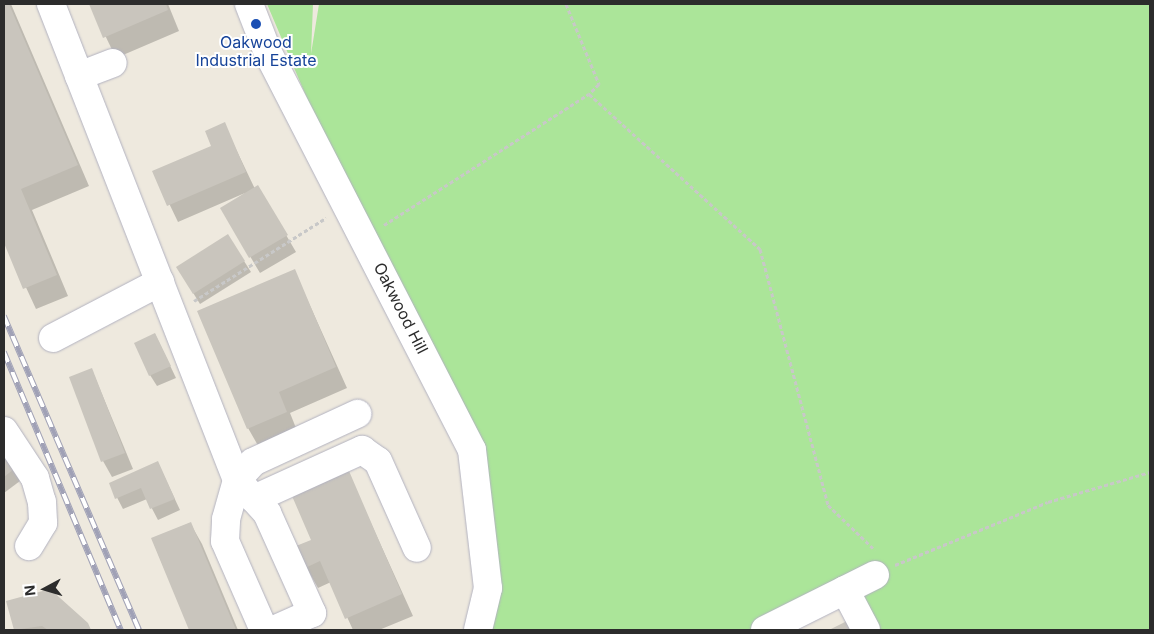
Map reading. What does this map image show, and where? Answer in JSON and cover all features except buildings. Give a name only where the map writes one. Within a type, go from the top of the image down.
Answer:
[{"type":"street","points":[[51,4],[172,314],[245,490],[267,512],[312,613],[274,630]]},
{"type":"street","name":"Oakwood Hill","points":[[249,4],[268,53],[348,204],[472,450],[488,588],[478,630]]},
{"type":"street","points":[[79,76],[112,63]]},
{"type":"street","points":[[53,338],[160,282]]},
{"type":"street","points":[[264,630],[225,540],[226,519],[245,490],[253,462],[357,414]]},
{"type":"street","points":[[4,431],[35,478],[42,502],[43,523],[30,546]]},
{"type":"street","points":[[245,490],[362,450],[378,461],[417,548]]},
{"type":"street","points":[[766,630],[874,575]]},
{"type":"street","points":[[845,590],[866,630]]},
{"type":"path","points":[[365,238],[589,94],[599,84],[566,4]]},
{"type":"path","points":[[589,94],[760,249],[828,505],[878,553],[874,575]]},
{"type":"path","points":[[172,314],[348,204]]},
{"type":"path","points":[[874,575],[952,539],[1048,502],[1150,472]]},
{"type":"green space","points":[[267,4],[313,4],[311,54],[319,4],[1150,4],[1150,630],[875,630],[845,590],[765,630],[478,630],[472,450],[370,247]]},
{"type":"railway","points":[[4,316],[139,630]]},
{"type":"railway","points":[[4,352],[121,630]]},
{"type":"place","name":"Oakwood Industrial Estate","points":[[256,24]]}]
